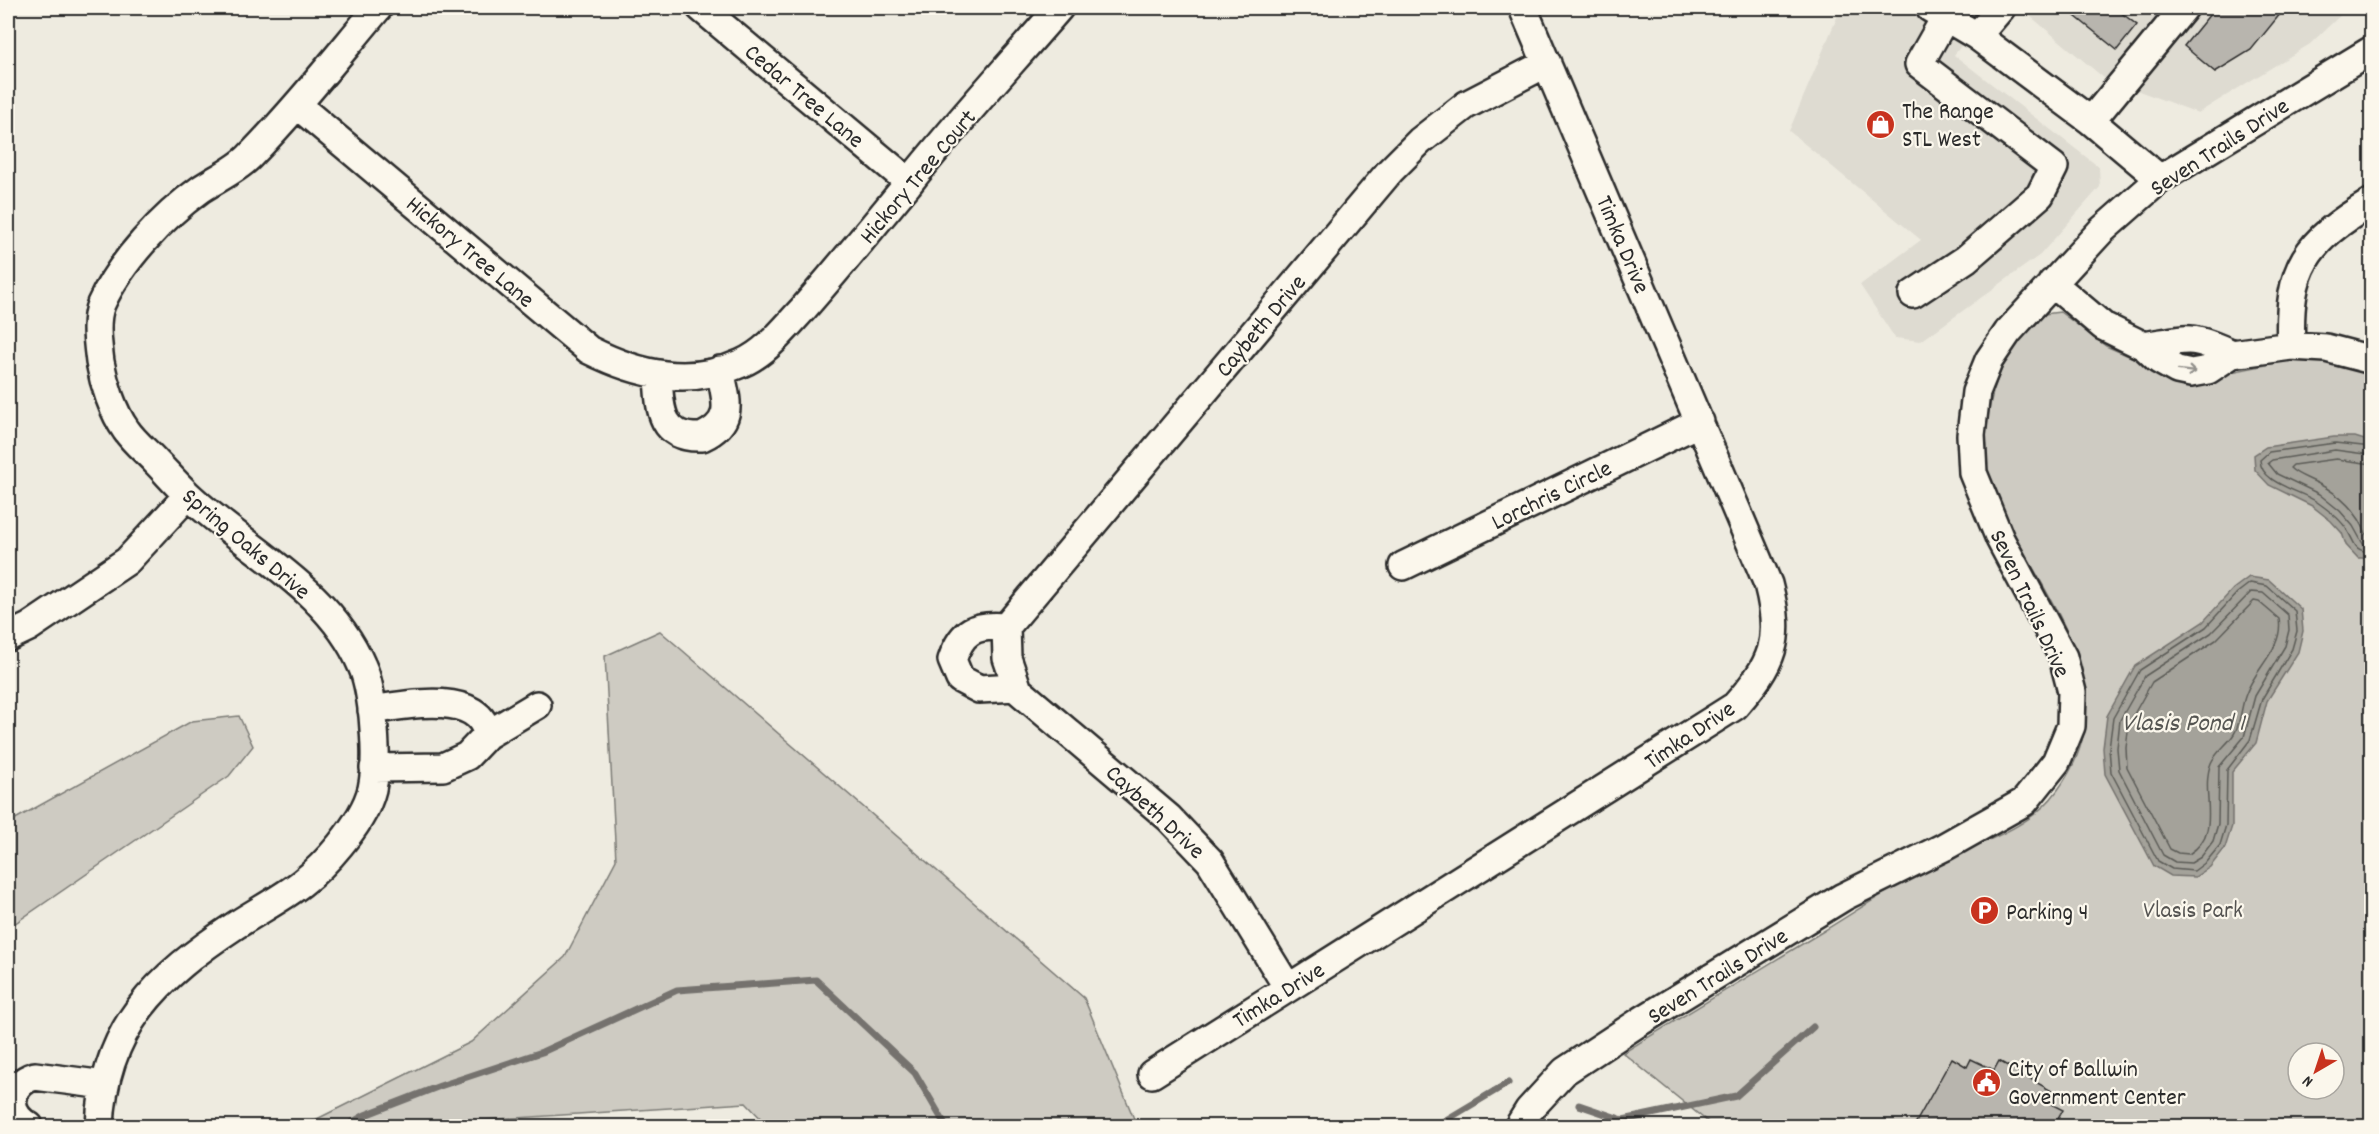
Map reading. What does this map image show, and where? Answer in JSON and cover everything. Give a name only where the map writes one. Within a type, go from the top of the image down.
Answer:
[{"type":"street","name":"Spring Oaks Drive","points":[[100,1126],[105,1085],[112,1054],[133,1014],[174,971],[201,950],[304,884],[324,864],[361,816],[371,791],[375,768],[372,710],[364,669],[349,640],[327,612],[300,586],[188,495],[125,429],[111,400],[101,368],[97,340],[100,306],[138,246],[197,192],[246,161],[297,105],[378,8]]},
{"type":"street","name":"Cedar Tree Lane","points":[[701,8],[909,182]]},
{"type":"street","name":"Hickory Tree Court","points":[[772,343],[853,254],[909,182],[1059,8]]},
{"type":"street","name":"Timka Drive","points":[[1152,1074],[1735,706],[1752,687],[1766,665],[1774,640],[1776,615],[1768,584],[1523,8]]},
{"type":"street","points":[[1977,36],[2001,8]]},
{"type":"street","points":[[2091,121],[2184,8]]},
{"type":"street","points":[[1913,294],[1966,259],[2040,195],[2055,167],[1919,64],[1937,13],[1977,36],[2091,121],[2160,179]]},
{"type":"street","name":"Seven Trails Drive","points":[[1519,1126],[1529,1110],[1565,1071],[1641,1021],[1844,897],[1944,847],[2024,802],[2056,762],[2071,726],[2072,692],[2063,657],[2000,539],[1972,473],[1971,435],[1976,392],[1989,360],[2008,333],[2101,231],[2160,179],[2372,50]]},
{"type":"street","name":"Caybeth Drive","points":[[1006,627],[1390,171],[1420,141],[1467,105],[1546,63]]},
{"type":"street","name":"Hickory Tree Lane","points":[[297,105],[589,350],[634,370],[658,376],[720,370],[744,363],[772,343]]},
{"type":"street","points":[[2291,346],[2292,293],[2302,263],[2321,236],[2372,202]]},
{"type":"street","points":[[2052,284],[2103,326],[2144,346],[2159,360],[2177,370],[2191,373],[2208,370],[2232,354],[2291,346],[2326,348],[2372,360]]},
{"type":"street","points":[[658,376],[659,406],[669,427],[679,434],[702,436],[713,432],[727,413],[720,370]]},
{"type":"street","name":"Lorchris Circle","points":[[1403,566],[1700,422]]},
{"type":"street","points":[[8,637],[29,627],[127,561],[188,495]]},
{"type":"street","points":[[991,625],[1006,627],[1007,658],[1017,687],[979,689],[960,679],[952,660],[958,640],[974,629],[991,625]]},
{"type":"street","name":"Caybeth Drive","points":[[1017,687],[1168,818],[1210,861],[1288,988]]},
{"type":"street","points":[[372,710],[414,703],[443,703],[478,716],[486,725],[487,735]]},
{"type":"street","points":[[375,768],[443,767],[467,756],[487,735],[537,705]]},
{"type":"street","points":[[29,1126],[17,1118],[12,1101],[19,1084],[26,1078],[35,1076],[105,1085]]},
{"type":"shaded area","points":[[1841,8],[1990,8],[1954,55],[2099,167],[2100,187],[2040,255],[1921,341],[1895,338],[1860,285],[1921,240],[1789,131]]},
{"type":"shaded area","points":[[2027,8],[2348,8],[2310,44],[2198,113],[2104,78],[2024,11]]},
{"type":"green space","name":"Vlasis Park","points":[[2060,312],[2106,346],[2154,367],[2226,373],[2286,361],[2323,362],[2355,369],[2371,376],[2371,1126],[1713,1126],[1623,1053],[1915,875],[1998,836],[2031,817],[2057,791],[2076,758],[2085,725],[2085,693],[2079,662],[2067,631],[1997,501],[1986,459],[1987,423],[1997,379],[2016,344],[2044,314]]},
{"type":"green space","points":[[660,631],[1084,998],[1137,1126],[768,1126],[746,1103],[438,1123],[430,1126],[303,1126],[471,1042],[565,957],[616,860],[605,656]]},
{"type":"green space","points":[[239,716],[253,746],[229,776],[8,928],[8,823],[192,721]]},
{"type":"water","points":[[2334,437],[2355,437],[2371,442],[2371,562],[2368,558],[2358,558],[2346,545],[2342,533],[2331,521],[2312,506],[2269,485],[2255,470],[2254,455],[2266,447]]},
{"type":"water","name":"Vlasis Pond 1","points":[[2249,577],[2269,580],[2301,609],[2303,631],[2298,652],[2267,701],[2256,743],[2232,772],[2232,826],[2225,848],[2210,867],[2195,877],[2171,876],[2154,866],[2105,774],[2103,748],[2107,716],[2135,666],[2203,622],[2233,589]]},
{"type":"building","points":[[2065,8],[2115,8],[2137,25],[2117,50]]},
{"type":"building","points":[[2215,8],[2285,8],[2251,50],[2215,72],[2184,46]]},
{"type":"building","name":"City of Ballwin Government Center","points":[[1952,1058],[1967,1067],[1971,1059],[1994,1070],[1999,1061],[2057,1094],[2051,1104],[2063,1110],[2054,1126],[1914,1126]]},
{"type":"waterway","points":[[346,1126],[365,1115],[440,1086],[542,1052],[677,990],[816,980],[915,1073],[946,1126]]},
{"type":"waterway","points":[[1579,1105],[1623,1120],[1736,1096],[1813,1027]]},
{"type":"waterway","points":[[1436,1126],[1508,1083]]},
{"type":"place","name":"The Range STL West","points":[[1881,124]]},
{"type":"place","name":"Parking 4","points":[[1985,911]]},
{"type":"place","name":"City of Ballwin Government Center","points":[[1987,1082]]}]
